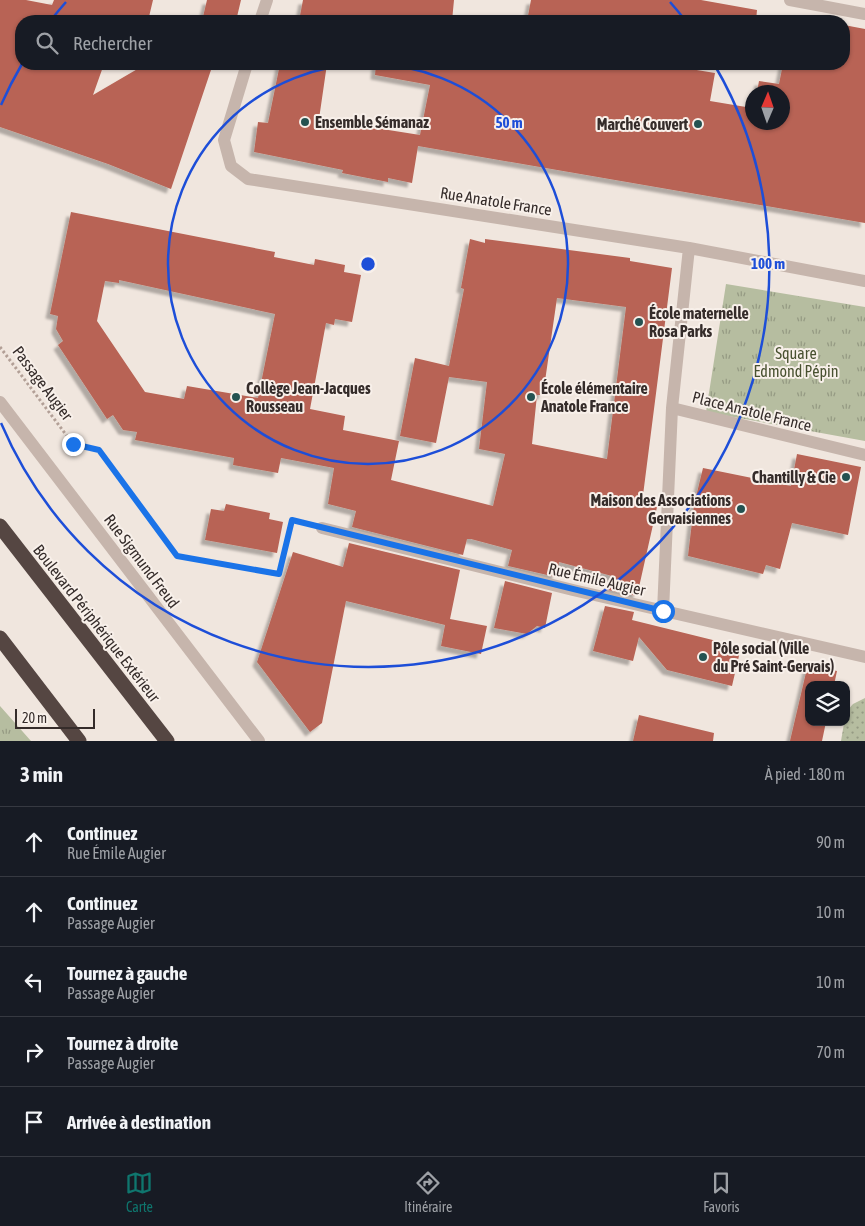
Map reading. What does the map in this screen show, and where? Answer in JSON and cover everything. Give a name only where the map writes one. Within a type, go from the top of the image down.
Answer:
[{"type":"highway","name":"Boulevard Périphérique Extérieur","points":[[0,526],[167,741]]},
{"type":"highway","points":[[0,638],[79,741]]},
{"type":"street","points":[[262,15],[267,0]]},
{"type":"street","points":[[790,0],[865,14]]},
{"type":"street","name":"Rue Anatole France","points":[[246,70],[224,140],[231,166],[248,179],[689,248],[865,280]]},
{"type":"street","name":"Place Anatole France","points":[[689,248],[672,408],[865,455]]},
{"type":"street","name":"Rue Sigmund Freud","points":[[0,402],[259,741]]},
{"type":"street","points":[[663,611],[672,408]]},
{"type":"street","name":"Rue Émile Augier","points":[[322,528],[663,611],[865,657]]},
{"type":"path","name":"Passage Augier","points":[[0,347],[73,444],[99,450],[177,556],[279,574],[292,520],[322,528]]},
{"type":"green space","name":"Square Edmond Pépin","points":[[726,284],[865,307],[865,441],[706,412]]},
{"type":"green space","points":[[865,698],[865,741],[841,741],[844,726],[850,726],[850,707]]},
{"type":"green space","points":[[0,706],[31,741],[0,741]]},
{"type":"building","points":[[0,0],[26,0],[52,5],[54,0],[153,0],[149,15],[15,15],[15,70],[102,70],[93,95],[136,70],[211,70],[171,189],[108,164],[0,127]]},
{"type":"building","points":[[207,0],[241,0],[237,15],[203,15]]},
{"type":"building","points":[[303,0],[454,0],[453,15],[300,15]]},
{"type":"building","points":[[531,0],[701,0],[757,10],[757,15],[528,15]]},
{"type":"building","points":[[850,26],[865,29],[865,223],[418,146],[412,183],[388,178],[388,182],[342,173],[343,170],[254,152],[258,122],[268,123],[279,70],[326,70],[319,119],[420,135],[430,85],[375,75],[375,70],[697,70],[715,73],[710,101],[745,107],[745,130],[790,130],[790,85],[758,85],[759,81],[779,84],[782,70],[850,70]]},
{"type":"building","points":[[71,212],[275,252],[274,257],[314,265],[315,259],[345,265],[344,272],[361,275],[352,322],[335,319],[334,325],[326,323],[310,409],[345,416],[343,430],[399,441],[391,480],[493,506],[505,454],[479,449],[487,382],[449,377],[436,443],[400,436],[415,358],[449,366],[464,289],[461,288],[470,239],[485,243],[485,239],[630,258],[630,261],[672,268],[642,503],[657,507],[637,596],[608,590],[612,576],[559,562],[556,577],[508,566],[512,550],[471,539],[467,539],[463,555],[352,527],[356,511],[328,504],[334,468],[281,458],[278,473],[233,465],[234,458],[135,440],[137,432],[123,430],[113,415],[107,419],[58,345],[63,341],[56,329],[58,316],[50,314]],"holes":[[[119,280],[275,314],[258,398],[187,386],[184,399],[145,392],[97,321],[105,281],[119,283]],[[557,298],[626,307],[607,459],[532,444],[537,395],[543,395]]]},
{"type":"building","name":"Maison des Associations Gervaisiennes","points":[[797,454],[861,467],[848,535],[792,523],[780,569],[766,565],[763,574],[688,556],[694,505],[703,468],[791,486]]},
{"type":"building","points":[[226,504],[270,513],[269,519],[283,522],[277,553],[205,540],[211,509],[224,511]]},
{"type":"building","points":[[349,543],[460,570],[450,619],[487,626],[481,654],[441,646],[445,625],[346,601],[322,723],[310,732],[257,662],[293,552],[343,567]]},
{"type":"building","points":[[505,581],[552,593],[545,628],[537,626],[527,634],[494,628]]},
{"type":"building","points":[[605,606],[634,612],[632,620],[741,647],[732,686],[667,670],[639,637],[633,661],[593,651]]},
{"type":"building","points":[[808,664],[837,671],[835,681],[805,681],[805,726],[825,726],[822,741],[790,741]]},
{"type":"building","points":[[639,715],[714,733],[713,741],[633,741]]},
{"type":"place","name":"Ensemble Sémanaz","points":[[305,122]]},
{"type":"place","name":"Marché Couvert","points":[[698,124]]},
{"type":"place","name":"École maternelle Rosa Parks","points":[[639,322]]},
{"type":"place","name":"Collège Jean-Jacques Rousseau","points":[[236,397]]},
{"type":"place","name":"École élémentaire Anatole France","points":[[531,397]]},
{"type":"place","name":"Chantilly & Cie","points":[[846,477]]},
{"type":"place","name":"Maison des Associations Gervaisiennes","points":[[741,509]]},
{"type":"place","name":"Pôle social (Ville du Pré Saint-Gervais)","points":[[703,657]]},
{"type":"route","points":[[73,444],[99,450],[177,556],[279,574],[292,520],[663,611]]}]
